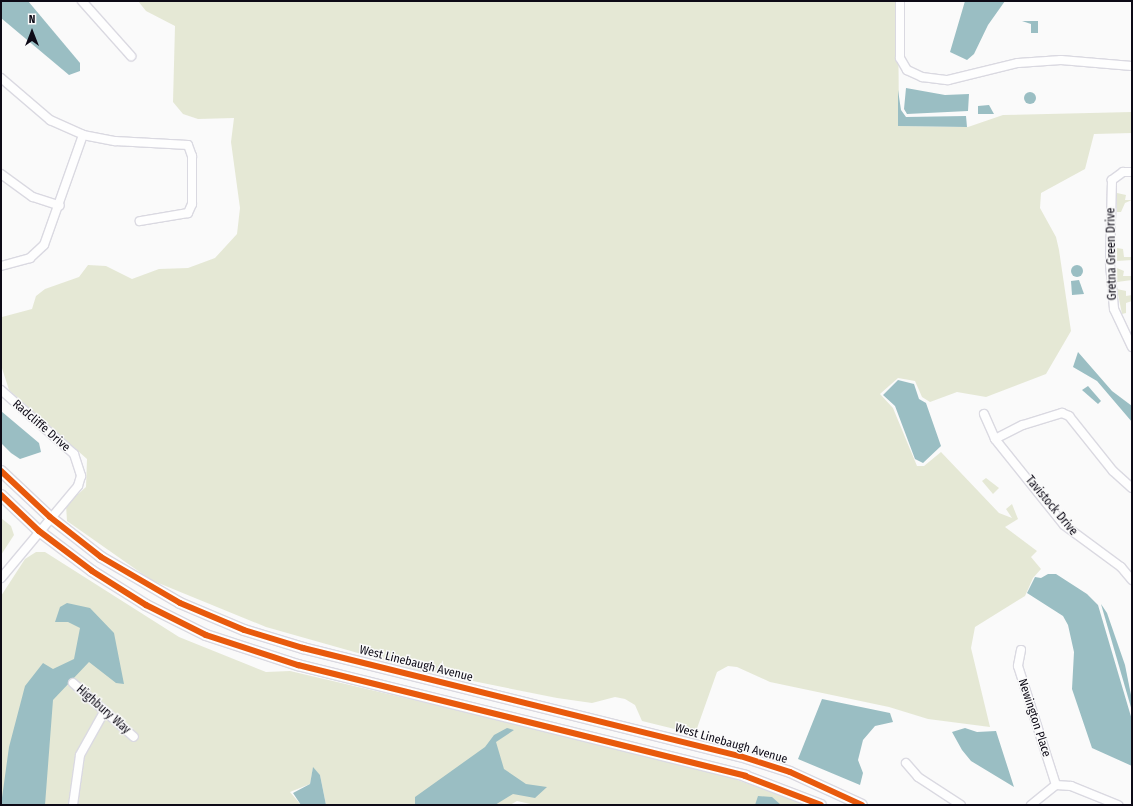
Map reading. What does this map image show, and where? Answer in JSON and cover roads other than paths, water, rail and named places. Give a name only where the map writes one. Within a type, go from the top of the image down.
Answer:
[{"type":"main road","name":"West Linebaugh Avenue","points":[[1,471],[50,517],[144,584],[244,630],[750,759],[862,805]]},
{"type":"main road","points":[[1,495],[39,531],[92,571],[146,605],[241,648],[745,776],[821,805]]},
{"type":"main road","points":[[745,776],[750,759]]},
{"type":"street","points":[[82,1],[131,56]]},
{"type":"street","points":[[900,1],[900,58],[907,70],[922,77],[966,77],[1018,63],[1054,61],[1132,66]]},
{"type":"street","points":[[1,78],[50,120],[83,135],[115,141],[184,142],[191,149],[192,204],[188,213],[140,221]]},
{"type":"street","points":[[1,266],[30,258],[44,245],[60,206],[83,135]]},
{"type":"street","name":"Gretna Green Drive","points":[[1132,172],[1123,172],[1112,180],[1110,271],[1114,309],[1132,347]]},
{"type":"street","points":[[1,174],[33,197],[60,206]]},
{"type":"street","name":"Radcliffe Drive","points":[[1,390],[74,454],[80,466],[78,486],[50,517],[1,578]]},
{"type":"street","points":[[995,439],[1023,425],[1062,413],[1069,416],[1113,471],[1132,488]]},
{"type":"street","name":"Tavistock Drive","points":[[984,414],[995,439],[1072,534],[1121,567],[1132,580]]},
{"type":"street","name":"Newington Place","points":[[1021,650],[1018,666],[1056,785]]},
{"type":"street","name":"Highbury Way","points":[[73,683],[134,737]]},
{"type":"street","points":[[73,805],[80,755],[104,712]]},
{"type":"street","points":[[906,762],[918,777],[961,805]]},
{"type":"street","points":[[1032,805],[1056,785],[1071,786],[1118,805]]},
{"type":"water","points":[[1,1],[28,1],[80,63],[80,71],[69,75],[1,18]]},
{"type":"water","points":[[965,1],[1005,1],[988,25],[974,54],[967,60],[950,52]]},
{"type":"water","points":[[1022,21],[1038,21],[1038,33],[1031,33],[1031,24]]},
{"type":"water","points":[[906,88],[945,95],[969,94],[968,111],[907,114],[904,109]]},
{"type":"water","points":[[898,90],[901,110],[906,117],[966,116],[967,127],[898,126]]},
{"type":"water","points":[[1030,92],[1034,94],[1036,98],[1034,102],[1030,104],[1026,102],[1024,98],[1026,94]]},
{"type":"water","points":[[989,105],[994,114],[978,114],[978,106]]},
{"type":"water","points":[[1075,265],[1079,265],[1083,271],[1079,277],[1075,277],[1071,273],[1071,269]]},
{"type":"water","points":[[1079,280],[1084,294],[1072,295],[1071,281]]},
{"type":"water","points":[[1078,352],[1112,391],[1132,406],[1132,422],[1097,381],[1073,367]]},
{"type":"water","points":[[898,380],[914,384],[919,399],[926,403],[941,446],[923,463],[915,459],[895,406],[883,395]]},
{"type":"water","points":[[1088,386],[1101,401],[1098,404],[1082,390]]},
{"type":"water","points":[[1,411],[39,443],[41,452],[20,459],[11,453],[1,443]]},
{"type":"water","points":[[1048,574],[1056,574],[1087,594],[1098,605],[1132,720],[1132,766],[1092,748],[1072,689],[1074,652],[1068,625],[1063,616],[1027,593],[1035,577],[1041,578]]},
{"type":"water","points":[[67,603],[90,608],[114,633],[124,684],[116,683],[89,662],[53,700],[45,805],[1,805],[9,747],[25,686],[43,663],[53,669],[74,659],[80,628],[68,622],[55,622],[60,607]]},
{"type":"water","points":[[1101,604],[1107,613],[1125,665],[1132,700],[1132,711]]},
{"type":"water","points":[[822,699],[890,713],[893,722],[875,726],[863,740],[858,760],[863,773],[860,785],[798,759]]},
{"type":"water","points":[[507,728],[514,730],[496,742],[504,769],[526,784],[547,787],[535,798],[513,794],[495,805],[415,805],[415,797],[485,747],[494,735]]},
{"type":"water","points":[[965,728],[977,732],[996,731],[1014,787],[971,761],[962,750],[952,732]]},
{"type":"water","points":[[313,767],[320,775],[326,805],[301,805],[293,793],[310,784]]},
{"type":"water","points":[[758,796],[772,797],[781,805],[755,805]]}]
